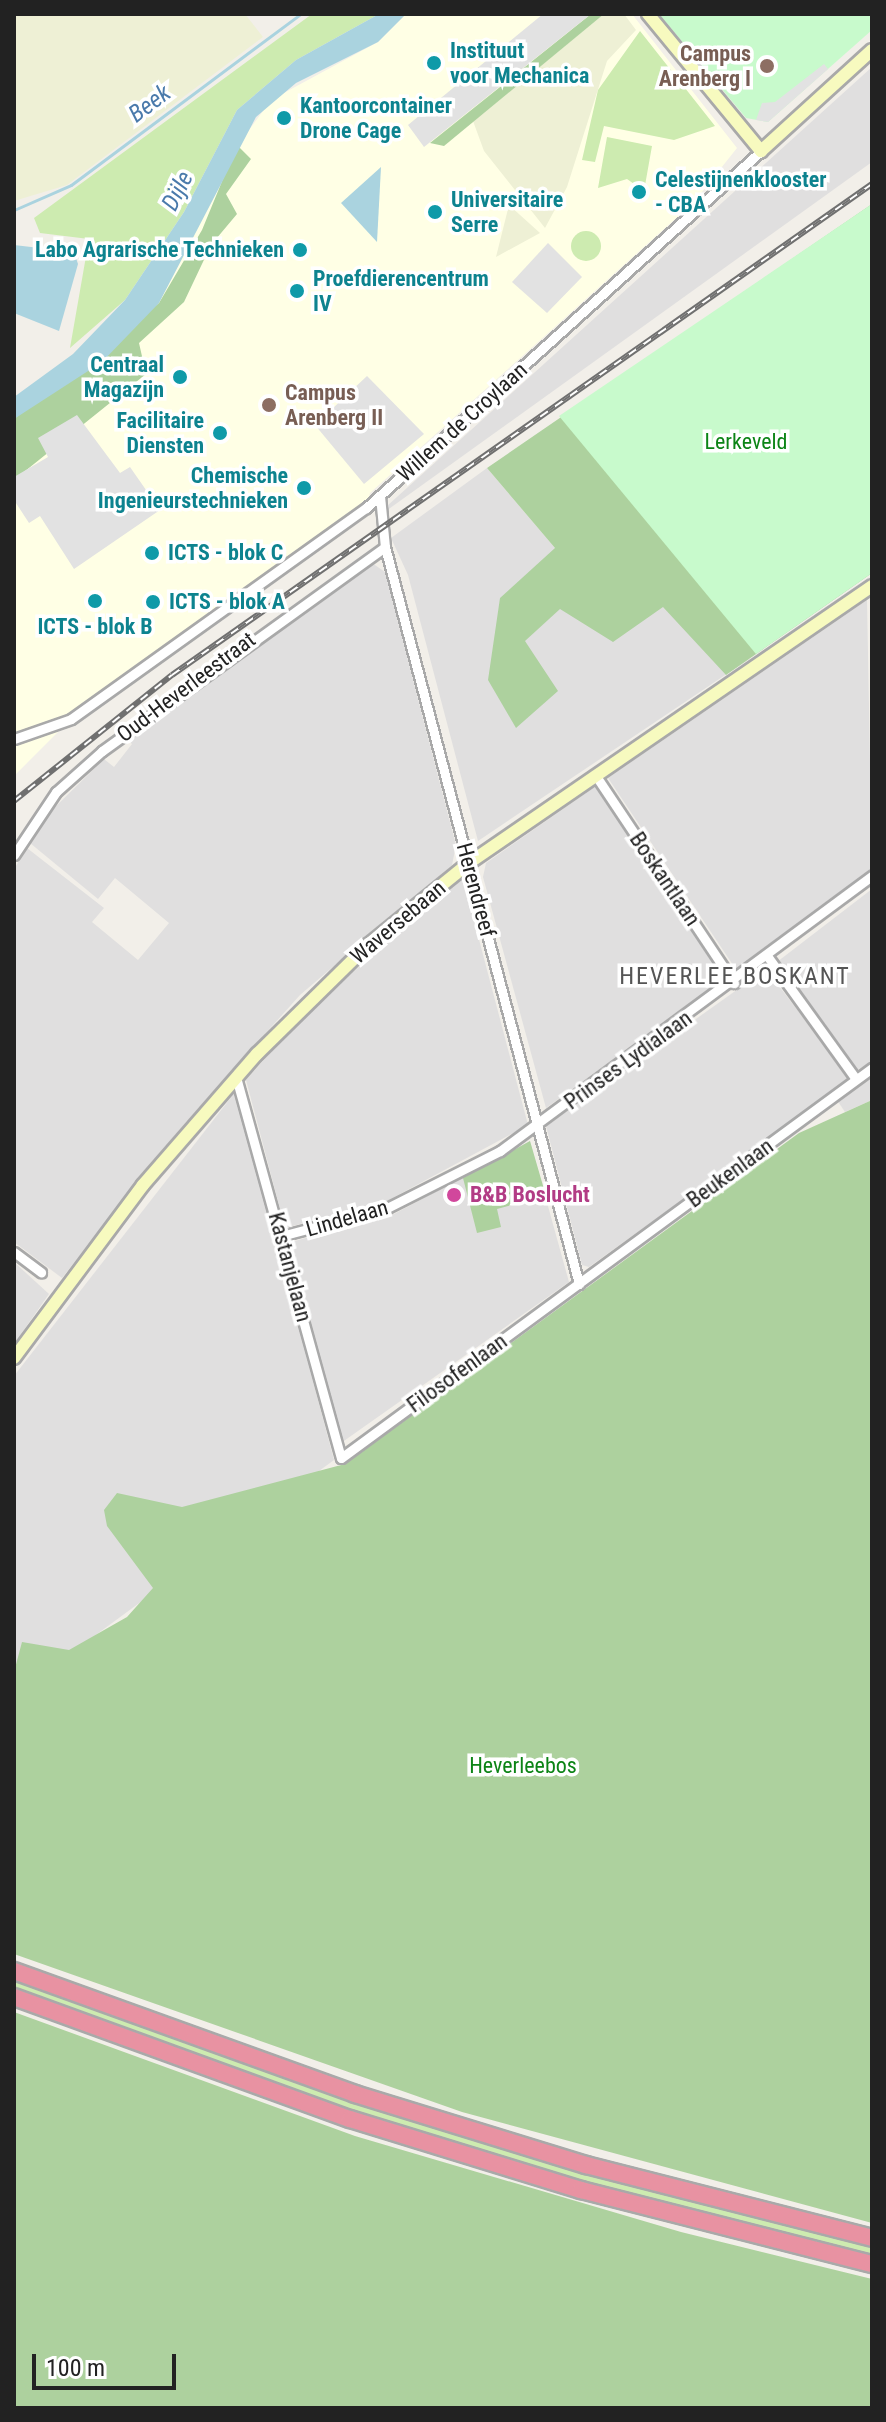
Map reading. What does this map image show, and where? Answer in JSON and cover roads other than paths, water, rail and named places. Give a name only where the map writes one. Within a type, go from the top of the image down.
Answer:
[{"type":"highway","points":[[14,1971],[384,2103],[586,2165],[872,2238]]},
{"type":"highway","points":[[14,1997],[350,2119],[581,2190],[872,2264]]},
{"type":"street","points":[[648,14],[761,151]]},
{"type":"street","name":"Willem de Croylaan","points":[[14,739],[71,719],[380,496],[872,50]]},
{"type":"street","name":"Herendreef","points":[[380,496],[385,547],[576,1285]]},
{"type":"street","name":"Oud-Heverleestraat","points":[[14,855],[56,792],[102,751],[385,547]]},
{"type":"street","name":"Waversebaan","points":[[14,1358],[121,1213],[236,1077],[368,945],[469,863],[871,590]]},
{"type":"street","name":"Boskantlaan","points":[[596,776],[734,983]]},
{"type":"street","name":"Prinses Lydialaan","points":[[537,1127],[734,983],[872,876]]},
{"type":"street","points":[[768,957],[856,1079]]},
{"type":"street","name":"Beukenlaan","points":[[588,1277],[872,1068]]},
{"type":"street","name":"Kastanjelaan","points":[[236,1077],[341,1458]]},
{"type":"street","name":"Lindelaan","points":[[281,1236],[387,1208],[537,1127]]},
{"type":"street","points":[[14,1252],[41,1272]]},
{"type":"street","name":"Filosofenlaan","points":[[341,1458],[588,1277]]},
{"type":"water","points":[[379,14],[406,14],[378,42],[296,83],[256,117],[159,303],[102,362],[14,419],[14,397],[73,354],[125,300],[184,212],[237,110],[296,60]]},
{"type":"water","points":[[381,167],[377,242],[341,203]]},
{"type":"water","points":[[14,245],[74,252],[78,264],[59,331],[14,313]]},
{"type":"waterway","name":"Beek","points":[[14,210],[71,185],[300,14]]},
{"type":"railway","points":[[14,801],[172,675],[872,184]]},
{"type":"place","name":"Instituut voor Mechanica","points":[[434,63]]},
{"type":"place","name":"Campus Arenberg I","points":[[767,66]]},
{"type":"place","name":"Kantoorcontainer Drone Cage","points":[[284,118]]},
{"type":"place","name":"Celestijnenklooster - CBA","points":[[639,192]]},
{"type":"place","name":"Universitaire Serre","points":[[435,212]]},
{"type":"place","name":"Labo Agrarische Technieken","points":[[300,250]]},
{"type":"place","name":"Proefdierencentrum IV","points":[[297,291]]},
{"type":"place","name":"Centraal Magazijn","points":[[180,377]]},
{"type":"place","name":"Campus Arenberg II","points":[[269,405]]},
{"type":"place","name":"Facilitaire Diensten","points":[[220,433]]},
{"type":"place","name":"Chemische Ingenieurstechnieken","points":[[304,488]]},
{"type":"place","name":"ICTS - blok C","points":[[152,553]]},
{"type":"place","name":"ICTS - blok B","points":[[95,601]]},
{"type":"place","name":"ICTS - blok A","points":[[153,602]]},
{"type":"place","name":"B&B Boslucht","points":[[454,1195]]},
{"type":"district","name":"HEVERLEE BOSKANT","points":[[735,977]]},
{"type":"water label","name":"Dijle","points":[[178,191]]},
{"type":"park label","name":"Lerkeveld","points":[[746,442]]},
{"type":"park label","name":"Heverleebos","points":[[523,1766]]}]
